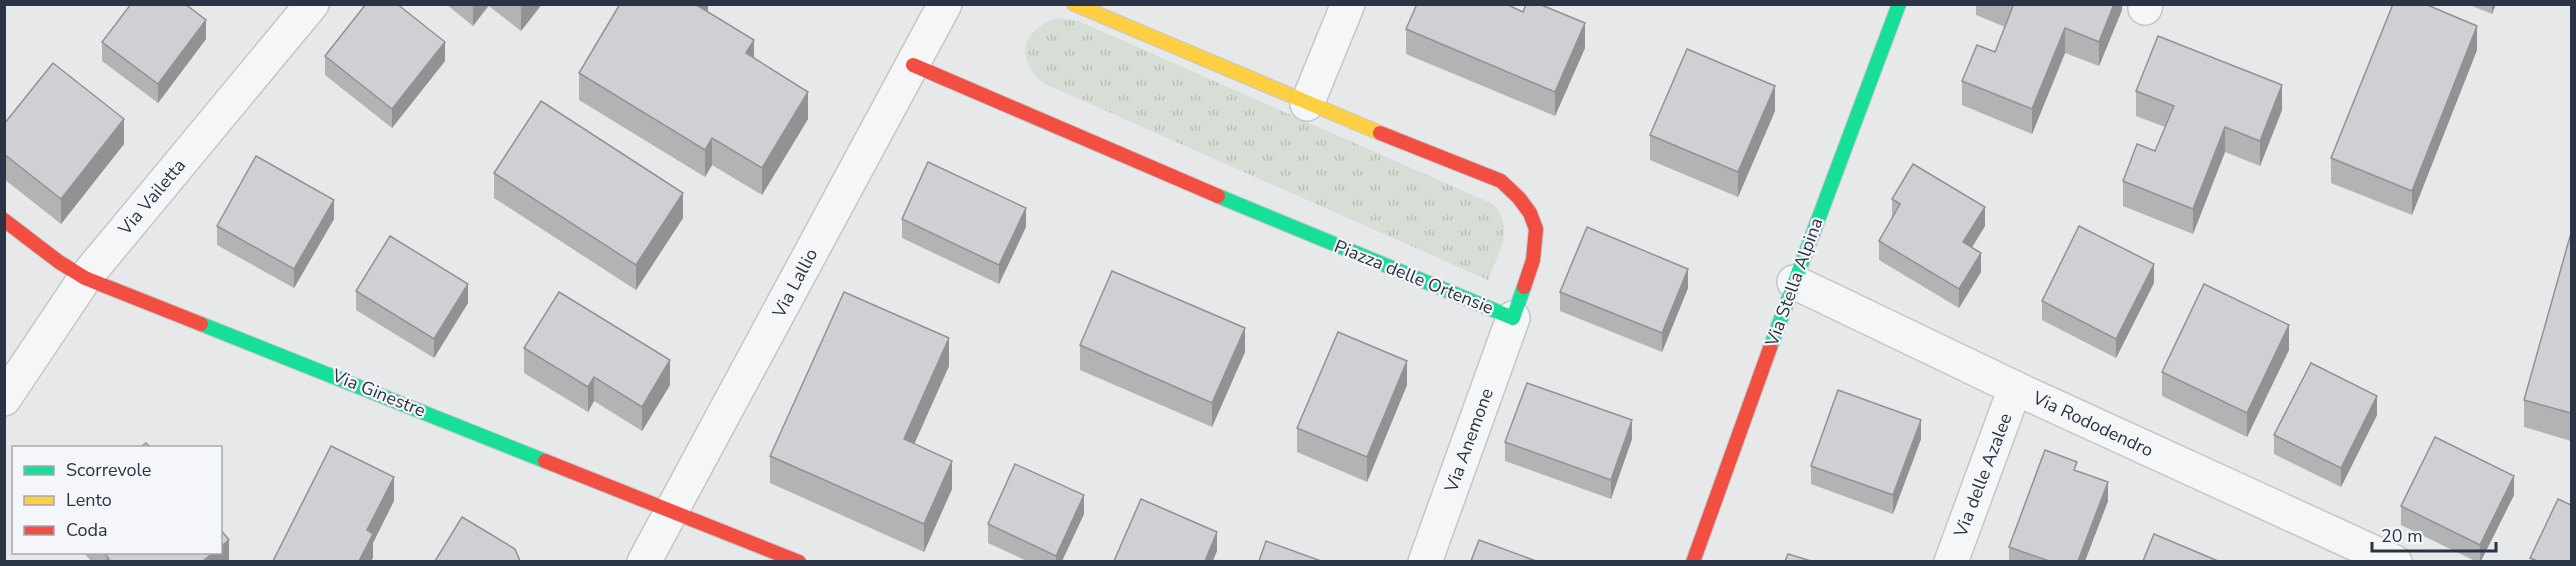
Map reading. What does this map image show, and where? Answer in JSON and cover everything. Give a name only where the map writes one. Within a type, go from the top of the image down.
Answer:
[{"type":"street","name":"Via Vailetta","points":[[4,399],[85,278],[312,4]]},
{"type":"street","name":"Via Lallio","points":[[644,561],[945,4]]},
{"type":"street","name":"Piazza delle Ortensie","points":[[914,64],[1299,231],[1513,318],[1537,247],[1536,224],[1523,200],[1492,176],[1307,104],[1074,4]]},
{"type":"street","points":[[1307,104],[1348,4]]},
{"type":"street","name":"Via Stella Alpina","points":[[1693,561],[1794,282],[1899,4]]},
{"type":"street","name":"Via Ginestre","points":[[4,220],[59,262],[85,278],[799,561]]},
{"type":"street","name":"Via Rododendro","points":[[1794,282],[2015,388],[2395,561]]},
{"type":"street","name":"Via Anemone","points":[[1425,561],[1513,318]]},
{"type":"street","name":"Via delle Azalee","points":[[1951,561],[2015,388]]},
{"type":"green space","points":[[1058,18],[1078,21],[1493,204],[1500,213],[1504,232],[1500,251],[1488,280],[1043,83],[1028,64],[1026,45],[1036,29]]},
{"type":"building","points":[[131,4],[185,4],[206,20],[158,84],[102,42]]},
{"type":"building","points":[[366,4],[397,4],[445,42],[392,109],[325,56]]},
{"type":"building","points":[[620,4],[695,4],[754,40],[746,53],[808,92],[762,168],[712,138],[705,150],[579,73]]},
{"type":"building","points":[[1417,4],[1506,4],[1523,12],[1526,4],[1539,4],[1585,23],[1555,92],[1406,29]]},
{"type":"building","points":[[2009,4],[2114,4],[2099,42],[2065,28],[2032,109],[1962,81],[1977,45],[1995,52],[2013,6]]},
{"type":"building","points":[[2393,4],[2425,4],[2477,26],[2412,191],[2331,158]]},
{"type":"building","points":[[2158,36],[2282,85],[2260,141],[2225,127],[2193,209],[2123,181],[2137,144],[2155,151],[2174,106],[2136,91]]},
{"type":"building","points":[[1687,49],[1775,86],[1738,172],[1650,135]]},
{"type":"building","points":[[53,63],[124,119],[61,199],[4,154],[4,124]]},
{"type":"building","points":[[541,101],[683,193],[636,265],[494,173]]},
{"type":"building","points":[[256,156],[334,200],[294,269],[217,226]]},
{"type":"building","points":[[928,162],[1026,208],[999,265],[902,219]]},
{"type":"building","points":[[1913,164],[1985,207],[1963,242],[1981,253],[1959,289],[1879,241],[1900,204],[1892,199]]},
{"type":"building","points":[[2079,226],[2154,264],[2116,339],[2042,301]]},
{"type":"building","points":[[1587,227],[1688,269],[1662,333],[1560,292]]},
{"type":"building","points":[[2571,233],[2571,413],[2524,400]]},
{"type":"building","points":[[390,236],[468,284],[434,339],[356,291]]},
{"type":"building","points":[[1112,271],[1245,328],[1212,403],[1080,345]]},
{"type":"building","points":[[2204,284],[2289,325],[2247,413],[2162,372]]},
{"type":"building","points":[[559,292],[670,360],[642,407],[594,377],[588,387],[524,348]]},
{"type":"building","points":[[844,292],[949,338],[904,439],[952,461],[924,524],[770,456]]},
{"type":"building","points":[[1338,332],[1407,361],[1367,457],[1297,428]]},
{"type":"building","points":[[2311,363],[2377,396],[2341,468],[2274,435]]},
{"type":"building","points":[[1527,383],[1632,420],[1611,480],[1505,442]]},
{"type":"building","points":[[1838,390],[1921,420],[1893,495],[1811,466]]},
{"type":"building","points":[[2435,437],[2514,476],[2480,545],[2401,506]]},
{"type":"building","points":[[331,446],[394,477],[367,530],[373,534],[359,561],[273,561]]},
{"type":"building","points":[[2045,450],[2077,462],[2074,470],[2108,482],[2078,561],[2049,561],[2009,547]]},
{"type":"building","points":[[1015,464],[1084,495],[1056,556],[988,524]]},
{"type":"building","points":[[1141,499],[1217,532],[1205,561],[1114,561]]},
{"type":"building","points":[[2558,499],[2571,505],[2571,561],[2537,561],[2530,558]]},
{"type":"building","points":[[462,517],[515,549],[520,561],[435,561]]},
{"type":"building","points":[[222,531],[229,540],[222,545]]},
{"type":"building","points":[[2154,534],[2218,561],[2143,561]]},
{"type":"building","points":[[1479,540],[1536,561],[1471,561]]},
{"type":"building","points":[[1266,541],[1321,561],[1259,561]]},
{"type":"building","points":[[105,554],[212,554],[203,561],[105,561],[109,559]]},
{"type":"building","points":[[1788,554],[1811,561],[1785,561]]},
{"type":"traffic: fast","points":[[1770,348],[1899,4]]},
{"type":"traffic: fast","points":[[1218,196],[1513,318],[1524,287]]},
{"type":"traffic: fast","points":[[201,324],[545,461]]},
{"type":"traffic: slow","points":[[1074,4],[1380,133]]},
{"type":"traffic: jam","points":[[913,65],[1218,196]]},
{"type":"traffic: jam","points":[[1380,133],[1501,181],[1519,198],[1530,213],[1536,229],[1533,260],[1524,287]]},
{"type":"traffic: jam","points":[[4,220],[59,262],[85,278],[201,324]]},
{"type":"traffic: jam","points":[[1693,562],[1770,348]]},
{"type":"traffic: jam","points":[[545,461],[799,562]]}]
